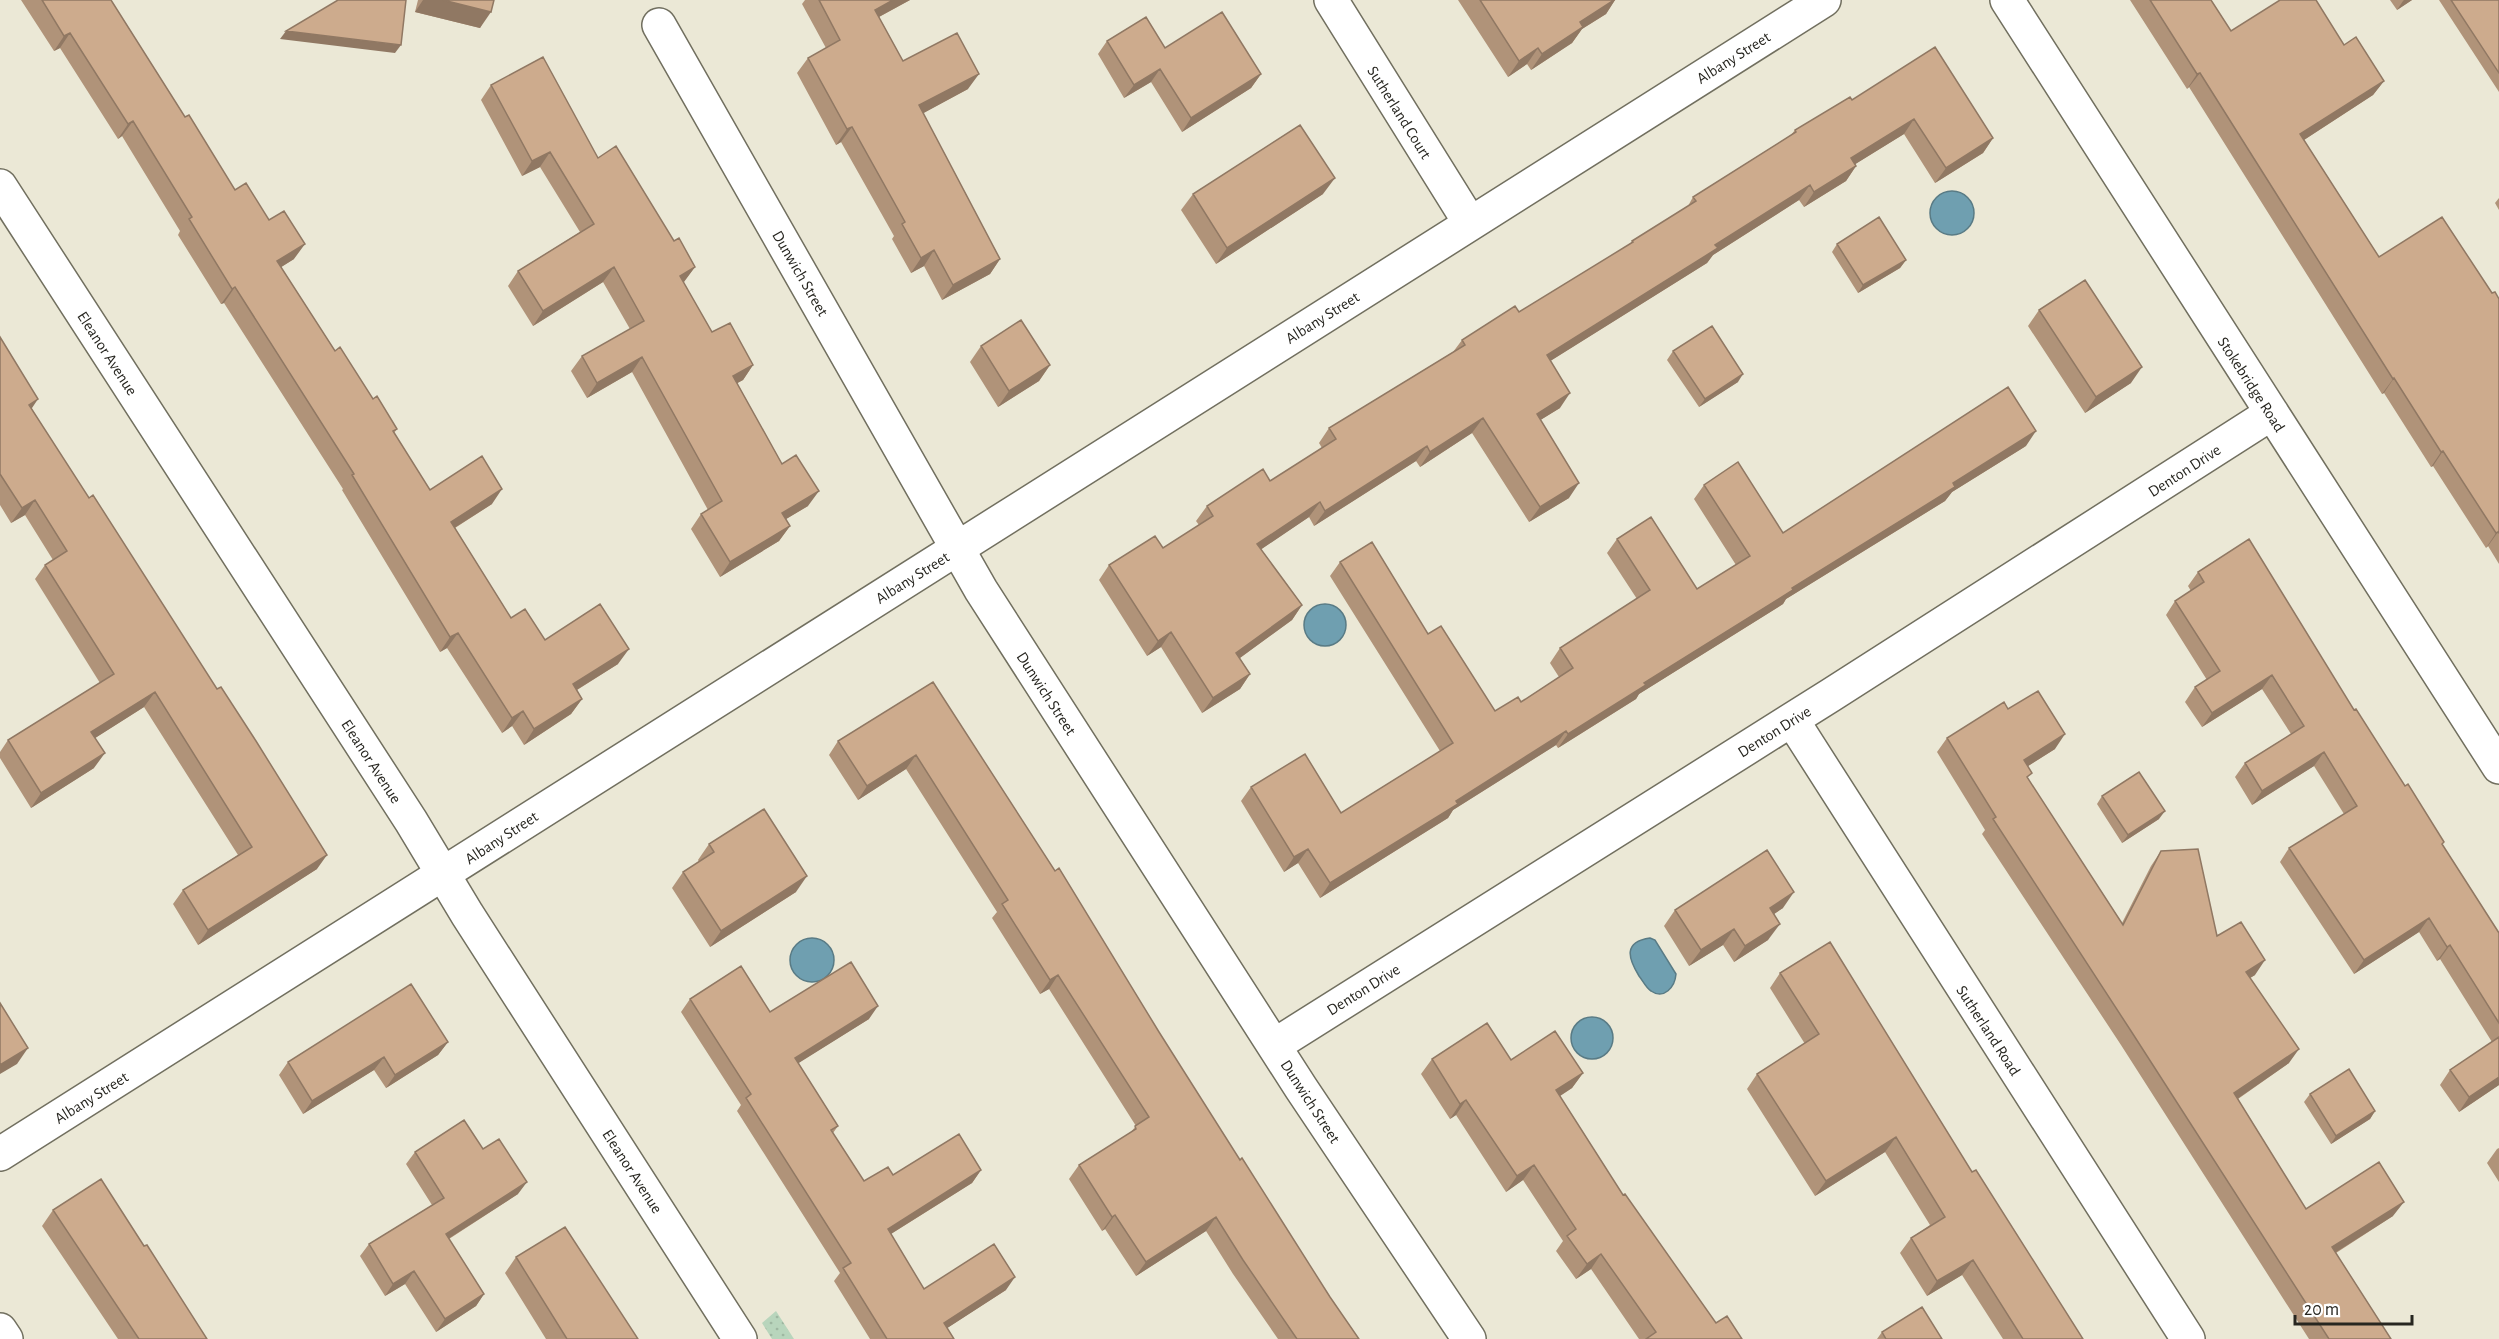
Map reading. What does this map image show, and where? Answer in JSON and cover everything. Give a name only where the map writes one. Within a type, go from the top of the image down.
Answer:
[{"type":"street","name":"Sutherland Court","points":[[1331,0],[1470,223]]},
{"type":"street","name":"Albany Street","points":[[0,1154],[1824,0]]},
{"type":"street","name":"Stokebridge Road","points":[[2007,0],[2499,767]]},
{"type":"street","name":"Dunwich Street","points":[[659,25],[987,600],[1301,1088],[1469,1339]]},
{"type":"street","name":"Eleanor Avenue","points":[[0,186],[740,1339]]},
{"type":"street","name":"Denton Drive","points":[[1275,1045],[1792,720],[2271,413]]},
{"type":"street","name":"Sutherland Road","points":[[1792,720],[2188,1339]]},
{"type":"street","points":[[0,1330],[6,1339]]},
{"type":"green space","points":[[776,1311],[794,1339],[772,1339],[762,1323]]},
{"type":"water","points":[[1952,191],[1967,198],[1974,213],[1967,228],[1952,235],[1937,228],[1930,213],[1937,198]]},
{"type":"water","points":[[1325,604],[1333,605],[1340,610],[1345,617],[1345,633],[1340,640],[1333,645],[1325,646],[1317,645],[1310,640],[1305,633],[1304,625],[1305,617],[1310,610],[1317,605]]},
{"type":"water","points":[[812,938],[828,944],[834,960],[828,976],[812,982],[796,976],[790,960],[796,944]]},
{"type":"water","points":[[1650,938],[1655,940],[1676,974],[1674,983],[1668,991],[1660,994],[1651,991],[1646,986],[1632,963],[1630,952],[1635,943]]},
{"type":"water","points":[[1592,1017],[1600,1018],[1607,1023],[1612,1030],[1612,1046],[1607,1053],[1600,1058],[1592,1059],[1584,1058],[1577,1053],[1572,1046],[1571,1038],[1572,1030],[1577,1023],[1584,1018]]},
{"type":"building","points":[[42,0],[111,0],[185,117],[189,115],[235,190],[246,183],[269,220],[284,211],[305,244],[277,261],[335,351],[340,347],[373,399],[377,396],[397,429],[393,431],[430,490],[482,456],[502,489],[451,522],[511,618],[525,609],[545,640],[600,604],[629,649],[573,684],[582,699],[534,729],[523,711],[512,718],[458,633],[450,637],[352,475],[354,474],[235,287],[232,289],[189,219],[192,217],[133,121],[128,124],[70,33],[64,36]]},
{"type":"building","points":[[338,0],[406,0],[401,45],[286,31]]},
{"type":"building","points":[[443,0],[494,0],[491,12]]},
{"type":"building","points":[[819,0],[893,0],[875,10],[903,61],[957,33],[979,74],[919,105],[1000,259],[953,285],[934,250],[921,258],[902,224],[905,222],[852,127],[847,129],[808,58],[840,40]]},
{"type":"building","points":[[1480,0],[1614,0],[1580,22],[1583,27],[1542,54],[1538,48],[1519,61]]},
{"type":"building","points":[[2150,0],[2211,0],[2231,31],[2280,0],[2316,0],[2344,45],[2356,37],[2384,81],[2300,134],[2379,257],[2442,217],[2492,293],[2495,292],[2499,299],[2499,533],[2496,533],[2393,379],[2200,73],[2197,74]]},
{"type":"building","points":[[2451,0],[2499,0],[2499,73]]},
{"type":"building","points":[[1222,12],[1261,74],[1191,118],[1160,69],[1134,85],[1107,41],[1146,17],[1165,48]]},
{"type":"building","points":[[1935,47],[1993,138],[1946,168],[1914,119],[1851,158],[1856,166],[1814,192],[1810,185],[1715,245],[1718,248],[1547,355],[1570,393],[1537,414],[1579,483],[1540,507],[1483,418],[1430,452],[1427,446],[1325,511],[1320,502],[1257,544],[1302,605],[1236,653],[1250,674],[1213,698],[1171,632],[1158,641],[1109,565],[1155,536],[1163,548],[1213,516],[1207,506],[1263,469],[1270,481],[1336,439],[1329,428],[1465,345],[1462,340],[1515,306],[1519,312],[1633,242],[1696,201],[1693,197],[1796,132],[1795,130],[1850,97],[1852,100]]},
{"type":"building","points":[[543,57],[598,158],[616,146],[674,241],[679,238],[695,267],[680,276],[712,332],[730,323],[753,365],[733,376],[782,464],[796,455],[819,491],[782,513],[790,526],[730,562],[701,514],[722,501],[642,357],[597,383],[582,356],[644,321],[614,267],[543,311],[518,271],[594,224],[550,152],[532,161],[491,85]]},
{"type":"building","points":[[1300,125],[1335,178],[1227,248],[1193,194]]},
{"type":"building","points":[[1879,217],[1906,260],[1863,285],[1837,244]]},
{"type":"building","points":[[2085,280],[2142,367],[2096,397],[2039,310]]},
{"type":"building","points":[[1021,320],[1050,365],[1009,391],[981,346]]},
{"type":"building","points":[[1712,326],[1743,374],[1705,399],[1673,351]]},
{"type":"building","points":[[0,337],[38,399],[29,405],[89,498],[93,495],[217,689],[221,687],[327,855],[208,930],[183,890],[252,847],[155,692],[91,732],[105,753],[41,793],[8,740],[114,674],[45,565],[67,551],[35,500],[22,508],[0,474]]},
{"type":"building","points":[[2008,387],[2036,431],[1953,483],[1955,487],[1644,683],[1646,685],[1568,734],[1566,731],[1456,801],[1458,804],[1330,883],[1308,849],[1294,857],[1251,787],[1305,754],[1341,813],[1453,743],[1340,562],[1372,542],[1428,634],[1441,626],[1495,711],[1518,697],[1521,702],[1573,668],[1560,648],[1650,590],[1617,539],[1651,517],[1697,589],[1750,556],[1704,485],[1738,462],[1783,533]]},
{"type":"building","points":[[2249,539],[2354,710],[2356,709],[2405,786],[2408,784],[2444,842],[2442,844],[2499,933],[2499,1023],[2450,945],[2447,947],[2429,918],[2364,960],[2289,848],[2357,806],[2324,752],[2262,791],[2245,763],[2304,726],[2272,675],[2212,713],[2195,687],[2220,671],[2175,601],[2204,582],[2198,572]]},
{"type":"building","points":[[933,682],[1055,871],[1059,868],[1240,1160],[1242,1158],[1359,1339],[1297,1339],[1216,1217],[1146,1262],[1115,1215],[1112,1217],[1079,1165],[1136,1129],[1135,1126],[1149,1117],[1058,975],[1050,980],[1002,904],[1008,900],[916,755],[867,786],[838,741]]},
{"type":"building","points":[[2038,691],[2065,734],[2024,760],[2032,773],[2027,777],[2123,925],[2161,851],[2198,849],[2217,936],[2241,922],[2265,960],[2246,972],[2299,1049],[2234,1093],[2306,1209],[2379,1162],[2404,1202],[2332,1247],[2391,1339],[2329,1339],[1993,819],[1996,817],[1947,738],[2004,702],[2008,709]]},
{"type":"building","points":[[2139,772],[2165,811],[2128,835],[2102,796]]},
{"type":"building","points":[[764,809],[807,876],[721,931],[683,872],[714,852],[709,844]]},
{"type":"building","points":[[1767,850],[1794,892],[1770,908],[1780,924],[1745,946],[1734,929],[1701,950],[1675,910]]},
{"type":"building","points":[[1830,942],[1972,1172],[1976,1170],[2083,1339],[2023,1339],[1973,1260],[1937,1281],[1911,1238],[1945,1217],[1896,1137],[1826,1181],[1757,1074],[1819,1034],[1780,973]]},
{"type":"building","points":[[851,962],[878,1006],[795,1058],[838,1126],[831,1130],[864,1181],[888,1167],[893,1175],[959,1134],[981,1170],[888,1229],[924,1289],[994,1244],[1015,1277],[944,1323],[954,1339],[887,1339],[843,1268],[851,1263],[746,1098],[751,1094],[690,999],[741,966],[770,1012]]},
{"type":"building","points":[[411,984],[448,1042],[395,1075],[384,1057],[312,1101],[288,1062]]},
{"type":"building","points":[[0,1003],[28,1048],[0,1065]]},
{"type":"building","points":[[1487,1023],[1511,1060],[1555,1031],[1583,1073],[1556,1090],[1623,1195],[1625,1194],[1716,1323],[1727,1316],[1742,1339],[1646,1339],[1656,1332],[1601,1254],[1587,1264],[1567,1236],[1576,1229],[1534,1165],[1517,1176],[1466,1100],[1460,1104],[1432,1059]]},
{"type":"building","points":[[2499,1037],[2499,1077],[2469,1097],[2450,1070]]},
{"type":"building","points":[[2349,1069],[2375,1111],[2336,1136],[2310,1094]]},
{"type":"building","points":[[464,1120],[483,1149],[499,1139],[527,1182],[446,1234],[484,1294],[445,1319],[414,1271],[393,1284],[369,1244],[444,1198],[415,1152]]},
{"type":"building","points":[[101,1179],[144,1246],[147,1245],[207,1339],[139,1339],[53,1210]]},
{"type":"building","points":[[565,1227],[638,1339],[567,1339],[516,1257]]},
{"type":"building","points":[[1922,1307],[1942,1339],[1886,1339],[1882,1332]]}]
